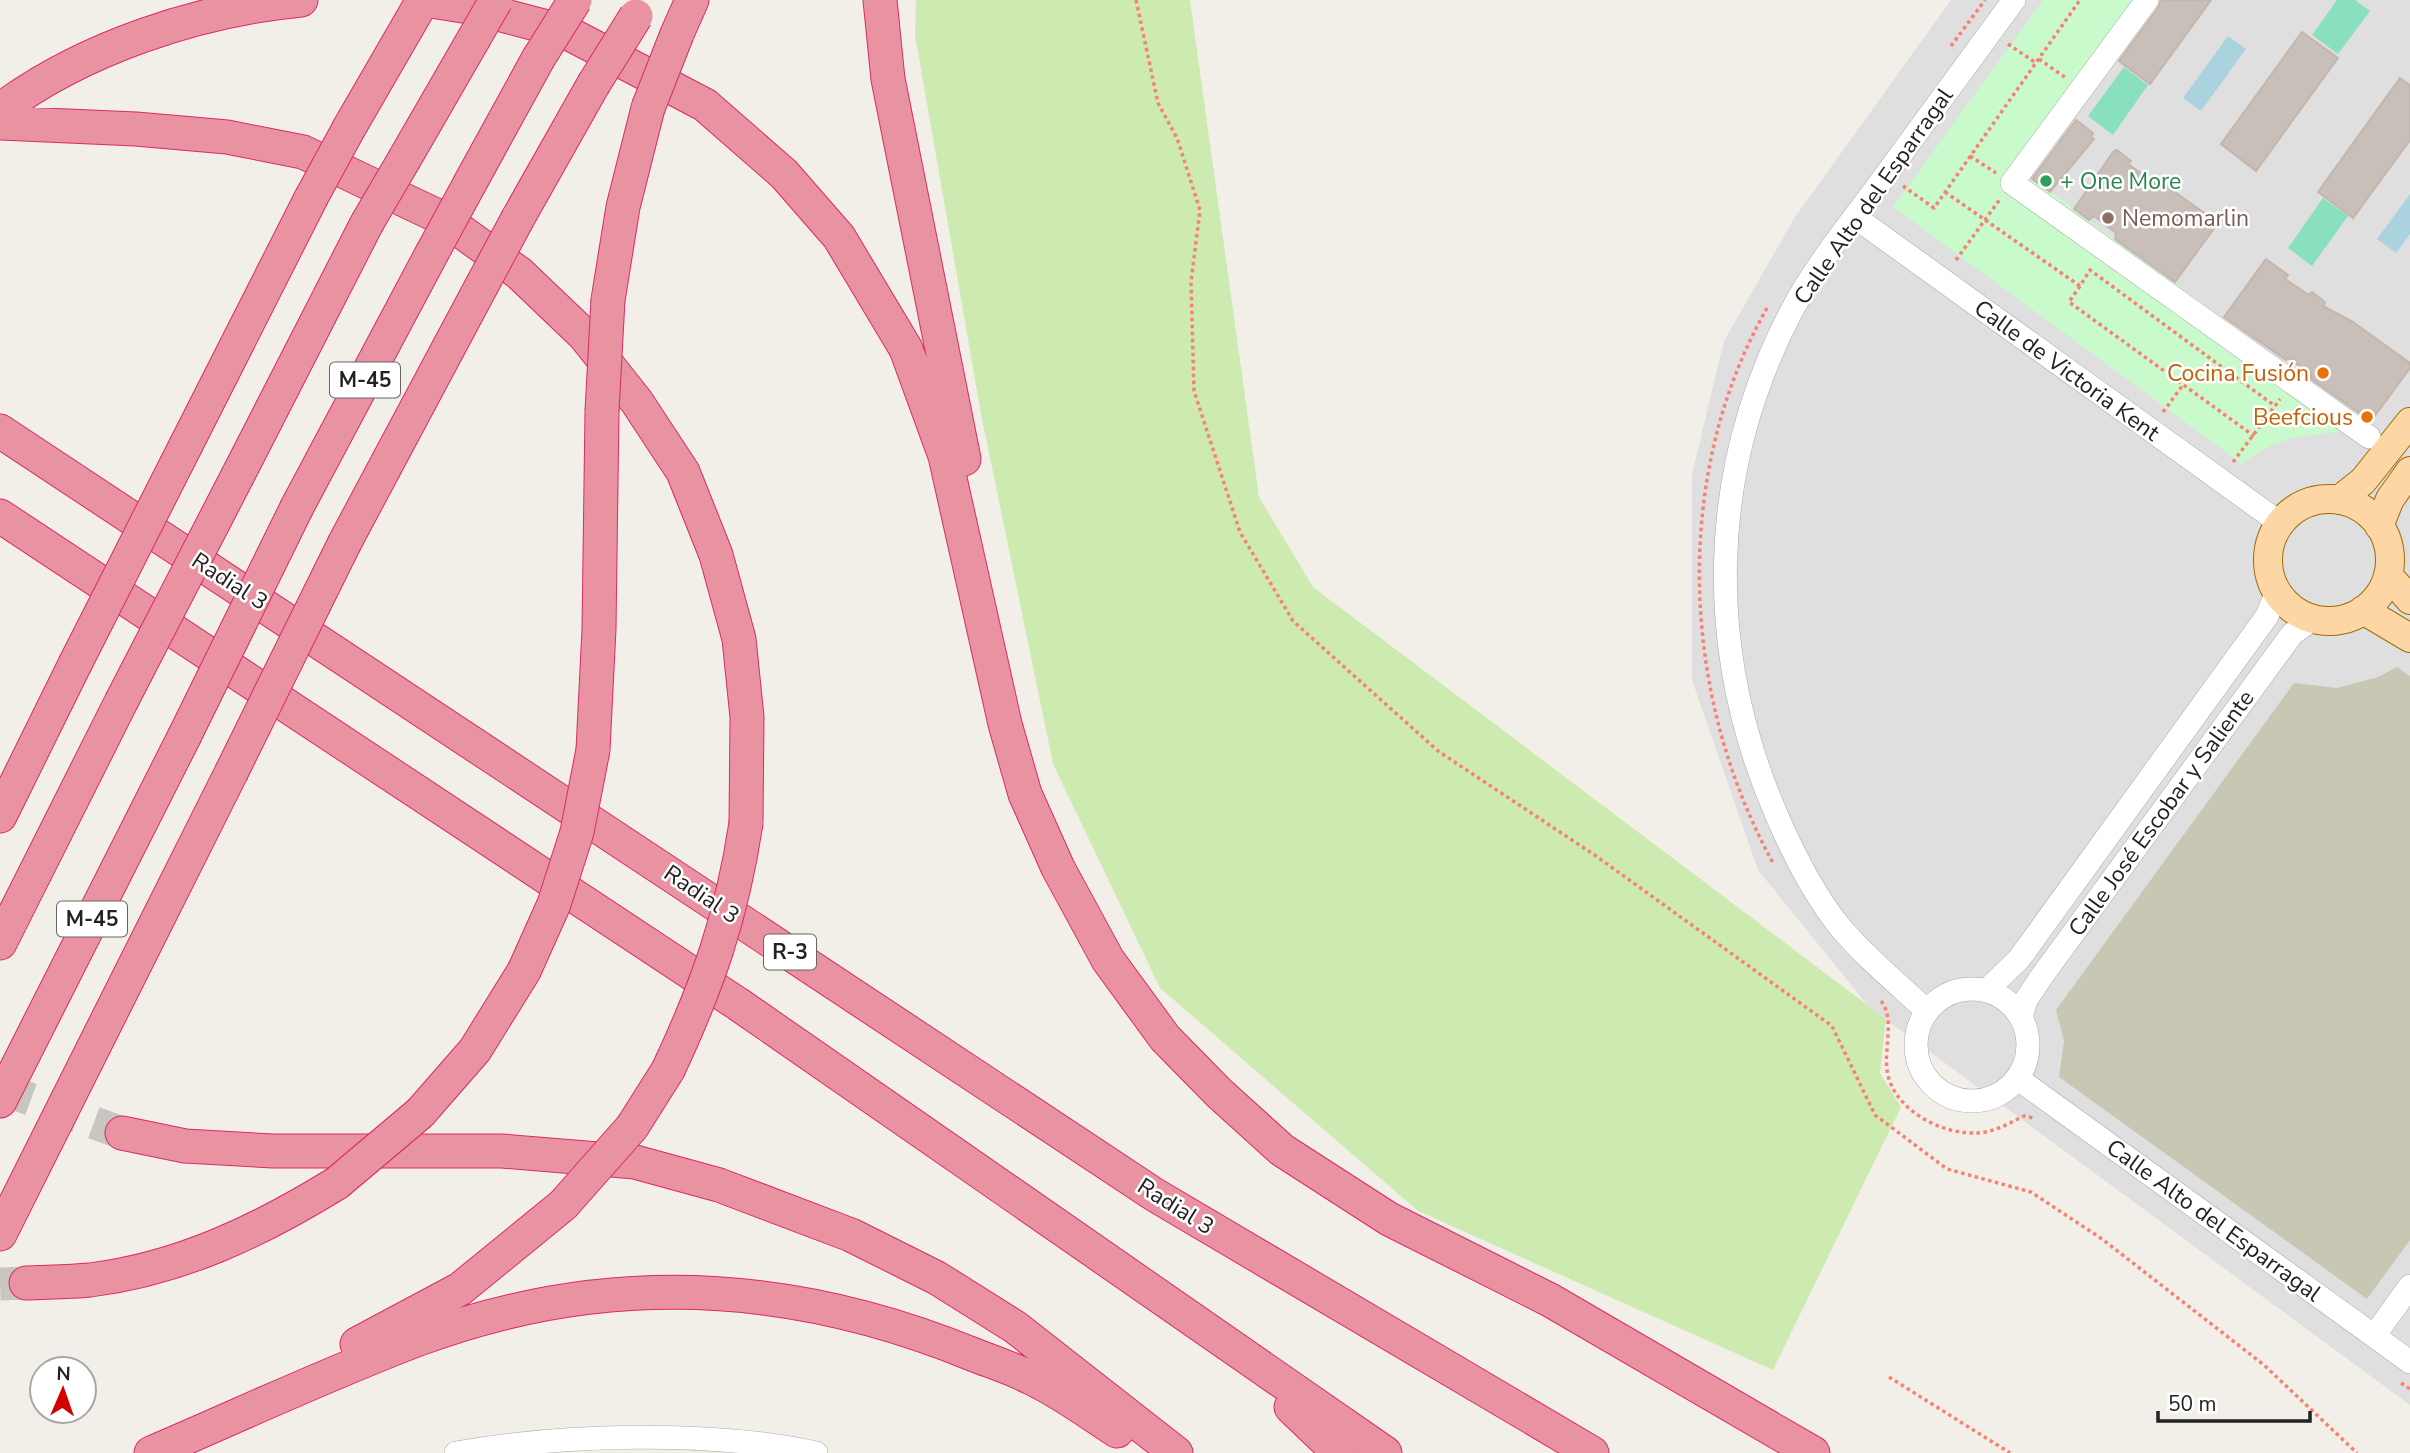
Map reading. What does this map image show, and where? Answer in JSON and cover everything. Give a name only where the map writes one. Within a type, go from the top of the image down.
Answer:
[{"type":"highway","points":[[6,110],[114,46],[195,18],[300,0]]},
{"type":"highway","name":"M-45","points":[[0,943],[367,223],[496,0]]},
{"type":"highway","name":"M-45","points":[[0,1101],[298,508],[470,183],[538,59],[575,0]]},
{"type":"highway","points":[[26,1283],[91,1280],[206,1251],[278,1220],[337,1183],[421,1113],[475,1050],[524,971],[554,904],[578,832],[593,750],[599,629],[602,411],[608,300],[623,207],[648,108],[692,0]]},
{"type":"highway","points":[[880,0],[888,79],[994,605],[1005,724]]},
{"type":"highway","points":[[0,816],[311,198],[419,9],[475,8],[566,32],[705,105],[784,174],[839,237],[906,349],[946,456],[1005,724],[1026,794],[1058,868],[1108,960],[1166,1038],[1282,1150],[1389,1219],[1550,1300],[1813,1453]]},
{"type":"highway","points":[[0,1234],[345,542],[518,218],[593,85],[641,8]]},
{"type":"highway","points":[[6,110],[136,129],[227,138],[303,152],[444,219],[519,273],[584,335],[637,402],[683,472],[716,555],[739,639],[747,717],[746,822],[736,888],[719,949],[695,1012],[668,1070],[632,1128],[563,1205],[460,1289],[143,1453]]},
{"type":"highway","name":"Radial 3","points":[[0,431],[1155,1195],[1592,1453]]},
{"type":"highway","points":[[0,516],[727,996],[1385,1453]]},
{"type":"highway","points":[[122,1133],[198,1147],[502,1151],[555,1155],[635,1163],[719,1185],[851,1235],[937,1278],[1015,1327],[1175,1453]]},
{"type":"highway","points":[[151,1453],[420,1338],[522,1309],[576,1298],[697,1292],[767,1296],[862,1314],[940,1341],[1031,1378],[1153,1453]]},
{"type":"highway","points":[[1220,1336],[1339,1453]]},
{"type":"main road","points":[[2339,500],[2363,481],[2410,422]]},
{"type":"main road","points":[[2379,526],[2390,499],[2410,471]]},
{"type":"main road","points":[[2339,500],[2368,513],[2379,526],[2389,549],[2388,575],[2374,601],[2363,610],[2339,620],[2313,619],[2287,604],[2277,592],[2268,569],[2270,545],[2280,523],[2306,503],[2339,500]]},
{"type":"main road","points":[[2388,575],[2410,600]]},
{"type":"main road","points":[[2363,610],[2410,638]]},
{"type":"street","name":"Calle Alto del Esparragal","points":[[1927,1011],[1887,975],[1839,925],[1792,849],[1755,765],[1740,710],[1729,651],[1723,570],[1732,486],[1754,395],[1791,311],[1855,217],[2014,0]]},
{"type":"street","points":[[2147,0],[2012,183],[2369,438]]},
{"type":"street","name":"Calle de Victoria Kent","points":[[1855,217],[2280,523]]},
{"type":"street","name":"Calle José Escobar y Saliente","points":[[1986,991],[2027,947],[2261,625],[2277,592]]},
{"type":"street","name":"Calle José Escobar y Saliente","points":[[2021,1017],[2026,1000],[2050,964],[2292,634],[2313,619]]},
{"type":"street","points":[[1986,991],[2000,996],[2021,1017],[2028,1048],[2017,1078],[2003,1091],[1976,1100],[1956,1098],[1939,1090],[1921,1067],[1916,1048],[1919,1029],[1927,1011],[1954,992],[1986,991]]},
{"type":"street","name":"Calle Alto del Esparragal","points":[[2017,1078],[2374,1336],[2402,1370]]},
{"type":"street","points":[[2374,1336],[2410,1286]]},
{"type":"street","points":[[456,1453],[589,1440],[672,1439],[781,1446],[816,1453]]},
{"type":"path","points":[[1136,0],[1158,103],[1177,138],[1200,210],[1191,282],[1194,391],[1240,532],[1293,621],[1438,751],[1596,856],[1832,1026],[1875,1115],[1947,1169],[2031,1192],[2102,1240],[2264,1365],[2357,1453]]},
{"type":"path","points":[[1944,56],[1984,0]]},
{"type":"path","points":[[1903,186],[1934,208],[2080,0]]},
{"type":"path","points":[[2008,44],[2081,89]]},
{"type":"path","points":[[1956,260],[2012,183],[1970,156]]},
{"type":"path","points":[[1945,192],[2080,286]]},
{"type":"path","points":[[2254,436],[2069,302],[2090,270],[2275,406]]},
{"type":"path","points":[[1769,305],[1756,328],[1715,438],[1702,517],[1699,566],[1700,621],[1720,736],[1753,827],[1777,872]]},
{"type":"path","points":[[2163,412],[2183,385]]},
{"type":"path","points":[[2233,462],[2282,396],[2288,400]]},
{"type":"path","points":[[1875,995],[1888,1013],[1887,1072],[1896,1093],[1917,1114],[1930,1123],[1952,1131],[1978,1133],[2001,1128],[2024,1116],[2036,1118]]},
{"type":"path","points":[[2402,1370],[2410,1390]]},
{"type":"path","points":[[1889,1377],[2010,1453]]},
{"type":"shaded area","points":[[1951,0],[2410,0],[2410,1405],[1870,1008],[1758,870],[1692,680],[1692,474],[1724,341],[1795,217]]},
{"type":"shaded area","points":[[2397,667],[2410,676],[2410,1240],[2367,1299],[2059,1077],[2064,1041],[2056,1010],[2294,683],[2337,688],[2378,677]]},
{"type":"green space","points":[[916,0],[1190,0],[1259,497],[1313,587],[1886,1019],[1880,1073],[1901,1107],[1773,1370],[1418,1211],[1160,988],[1053,764],[981,414],[915,35]]},
{"type":"green space","points":[[2043,0],[2157,0],[2029,176],[2369,425],[2289,439],[2274,444],[2242,464],[1893,207]]},
{"type":"green space","points":[[2337,0],[2355,0],[2370,11],[2338,54],[2312,35]]},
{"type":"green space","points":[[2124,67],[2148,85],[2113,135],[2088,116]]},
{"type":"green space","points":[[2323,198],[2348,216],[2312,266],[2288,248]]},
{"type":"water","points":[[2228,36],[2246,49],[2201,111],[2183,98]]},
{"type":"water","points":[[2410,194],[2410,234],[2396,253],[2377,239]]},
{"type":"building","points":[[2161,0],[2211,0],[2150,84],[2119,61]]},
{"type":"building","points":[[2302,32],[2338,58],[2256,171],[2221,144]]},
{"type":"building","points":[[2400,78],[2410,85],[2410,140],[2353,218],[2318,192]]},
{"type":"building","points":[[2076,120],[2093,133],[2091,137],[2094,139],[2050,192],[2032,179]]},
{"type":"building","points":[[2117,150],[2131,161],[2128,164],[2156,184],[2158,180],[2218,223],[2175,282],[2115,239],[2116,233],[2094,216],[2089,220],[2074,209]]},
{"type":"building","points":[[2266,259],[2288,275],[2285,279],[2309,295],[2312,292],[2325,302],[2323,306],[2353,322],[2410,363],[2410,368],[2371,421],[2311,379],[2311,374],[2224,317]]},
{"type":"tunnel","points":[[0,1088],[122,1133]]},
{"type":"tunnel","points":[[0,1284],[26,1283]]},
{"type":"place","name":"+ One More","points":[[2046,181]]},
{"type":"place","name":"Nemomarlin","points":[[2108,218]]},
{"type":"place","name":"Cocina Fusión","points":[[2323,373]]},
{"type":"place","name":"Beefcious","points":[[2367,417]]}]
